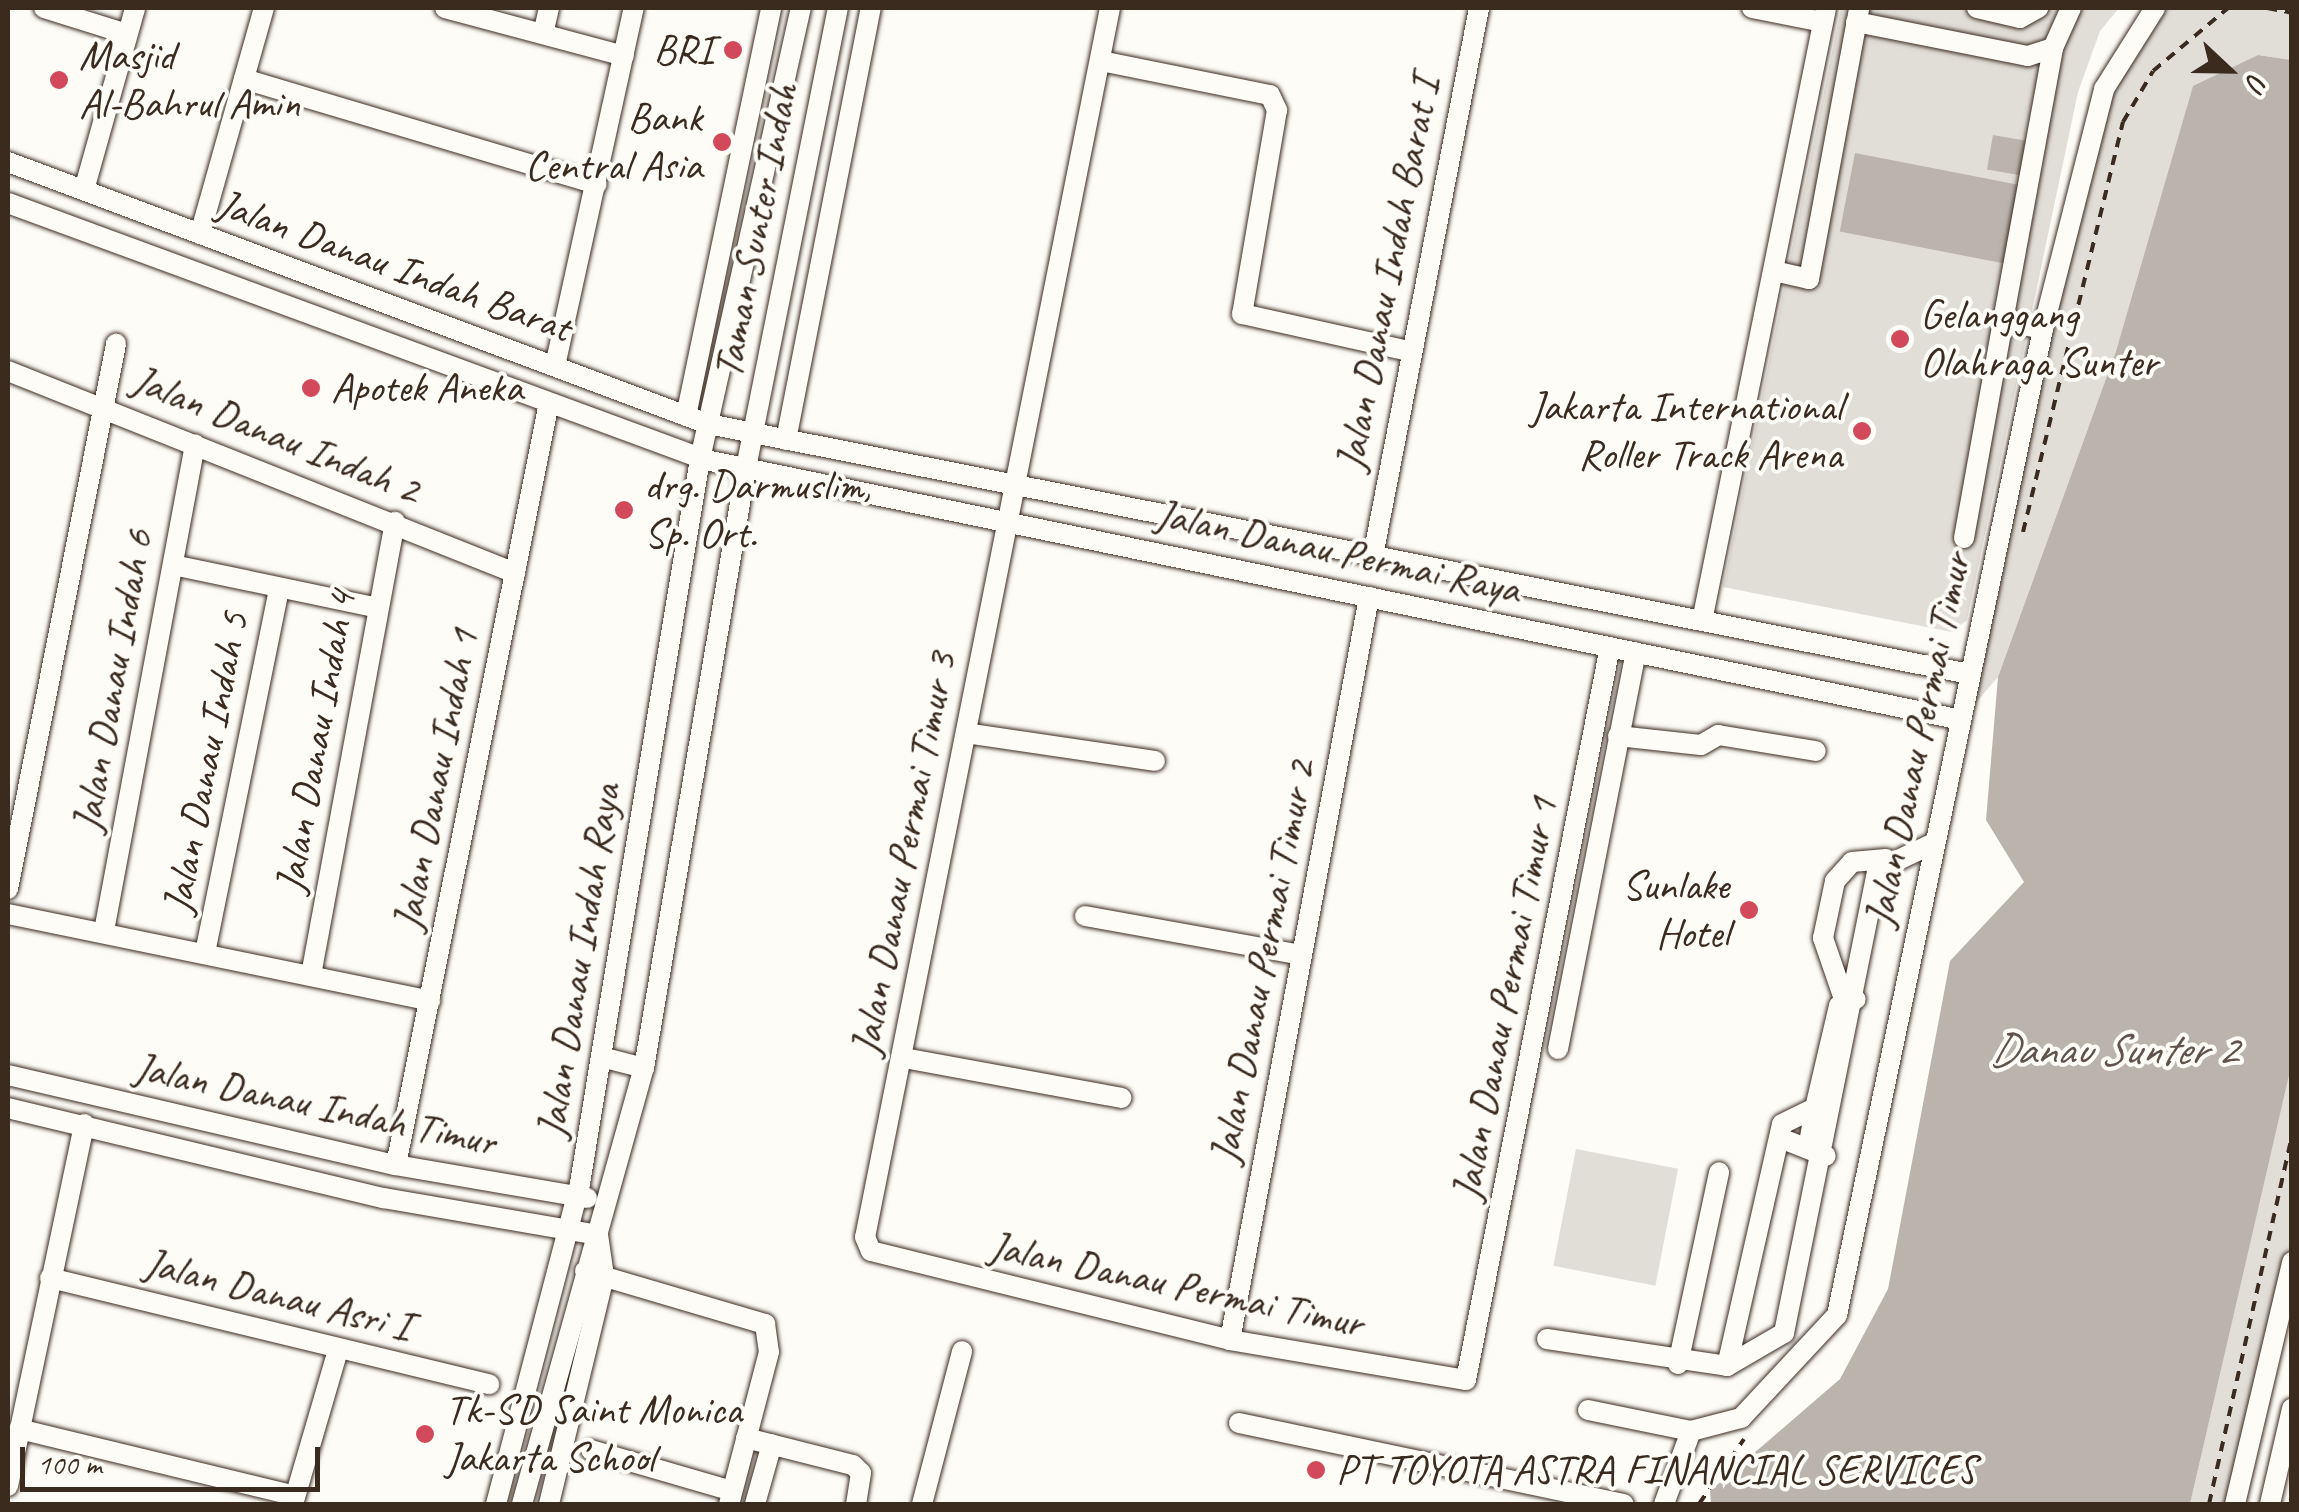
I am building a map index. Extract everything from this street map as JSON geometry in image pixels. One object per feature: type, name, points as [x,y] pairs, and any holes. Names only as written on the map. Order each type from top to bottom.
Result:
[{"type":"street","points":[[44,8],[128,34]]},
{"type":"street","points":[[84,190],[135,8]]},
{"type":"street","points":[[200,234],[264,8]]},
{"type":"street","points":[[444,8],[624,56]]},
{"type":"street","points":[[543,34],[549,8]]},
{"type":"street","points":[[555,366],[634,8]]},
{"type":"street","points":[[686,416],[771,8]]},
{"type":"street","name":"Jalan Danau Indah Raya","points":[[496,1504],[569,1232],[703,460],[802,8]]},
{"type":"street","name":"Taman Sunter Indah","points":[[743,467],[838,8]]},
{"type":"street","points":[[786,440],[871,8]]},
{"type":"street","name":"Jalan Danau Permai Timur 3","points":[[865,1238],[904,1058],[1110,8]]},
{"type":"street","name":"Jalan Danau Indah Barat I","points":[[1372,556],[1479,8]]},
{"type":"street","points":[[1702,621],[1825,15],[1752,8]]},
{"type":"street","points":[[1977,8],[2020,18],[2038,8]]},
{"type":"street","points":[[1964,538],[2053,48],[2071,8]]},
{"type":"street","name":"Jalan Danau Permai Timur","points":[[1691,1431],[1741,1418],[1837,1315],[1932,844],[2043,329],[2104,89],[2155,8]]},
{"type":"street","points":[[1774,270],[1809,279],[1858,14],[2015,56],[2053,48]]},
{"type":"street","points":[[1101,60],[1270,95],[1277,110],[1242,314],[1409,351]]},
{"type":"street","points":[[244,79],[596,184]]},
{"type":"street","points":[[749,116],[776,121]]},
{"type":"street","name":"Jalan Danau Indah Barat","points":[[8,162],[686,416],[751,433]]},
{"type":"street","name":"Jalan Danau Indah Barat","points":[[8,203],[548,408],[703,460]]},
{"type":"street","points":[[2004,321],[2043,329]]},
{"type":"street","points":[[8,889],[98,404],[116,344]]},
{"type":"street","name":"Jalan Danau Indah 2","points":[[8,371],[395,522],[515,574]]},
{"type":"street","name":"Jalan Danau Indah 1","points":[[396,1165],[548,408]]},
{"type":"street","name":"Jalan Danau Permai Raya","points":[[751,433],[1970,674]]},
{"type":"street","name":"Jalan Danau Indah 6","points":[[104,931],[195,444]]},
{"type":"street","name":"Jalan Danau Permai Raya","points":[[703,460],[1960,720]]},
{"type":"street","name":"Jalan Danau Indah Raya","points":[[522,1504],[595,1274],[598,1235],[644,1068],[743,467]]},
{"type":"street","name":"Jalan Danau Indah 4","points":[[311,975],[395,522]]},
{"type":"street","name":"Jalan Danau Indah 5","points":[[173,565],[379,608]]},
{"type":"street","name":"Jalan Danau Indah 5","points":[[206,953],[279,588]]},
{"type":"street","name":"Jalan Danau Permai Timur 2","points":[[1230,1340],[1369,597]]},
{"type":"street","name":"Jalan Danau Permai Timur 1","points":[[1474,1364],[1610,647]]},
{"type":"street","points":[[1558,1048],[1636,653]]},
{"type":"street","points":[[966,732],[1154,761]]},
{"type":"street","points":[[1618,736],[1701,745],[1718,735],[1816,752]]},
{"type":"street","points":[[1817,1153],[1815,1108],[1850,999],[1824,938],[1836,882],[1852,862],[1886,858],[1932,844]]},
{"type":"street","points":[[1546,1340],[1678,1364],[1728,1366],[1784,1333],[1850,999],[1886,858]]},
{"type":"street","points":[[8,914],[430,1000]]},
{"type":"street","points":[[1085,916],[1302,955]]},
{"type":"street","points":[[601,1058],[644,1068]]},
{"type":"street","points":[[904,1058],[1122,1098]]},
{"type":"street","name":"Jalan Danau Indah Timur","points":[[8,1075],[396,1165],[608,1200]]},
{"type":"street","points":[[8,1108],[384,1198],[598,1235]]},
{"type":"street","points":[[1728,1366],[1788,1114],[1815,1108]]},
{"type":"street","points":[[8,1486],[84,1124]]},
{"type":"street","points":[[1780,1138],[1817,1153]]},
{"type":"street","points":[[1678,1364],[1718,1172]]},
{"type":"street","name":"Jalan Danau Permai Timur","points":[[865,1238],[880,1258],[1230,1340],[1456,1380],[1474,1364]]},
{"type":"street","points":[[2235,1504],[2292,1262]]},
{"type":"street","points":[[548,1504],[595,1274],[765,1324],[770,1352],[731,1498],[591,1450]]},
{"type":"street","name":"Jalan Danau Asri I","points":[[50,1278],[489,1384]]},
{"type":"street","points":[[18,1429],[294,1500],[338,1350]]},
{"type":"street","points":[[922,1504],[962,1351]]},
{"type":"street","points":[[2270,1504],[2292,1409]]},
{"type":"street","points":[[1588,1410],[1691,1431],[1664,1504]]},
{"type":"street","points":[[1239,1424],[1563,1498],[1624,1504]]},
{"type":"street","points":[[746,1438],[853,1465],[861,1473],[856,1504]]},
{"type":"street","points":[[2250,1442],[2282,1451]]},
{"type":"street","points":[[755,1504],[772,1444]]},
{"type":"path","points":[[2020,542],[2123,122],[2153,72],[2228,8]]},
{"type":"path","points":[[2268,8],[2292,13]]},
{"type":"path","points":[[2209,1504],[2292,1137]]},
{"type":"shaded area","name":"Gelanggang Olahraga Sunter","points":[[1841,8],[2119,8],[2100,31],[2078,92],[1967,620],[1952,632],[1723,587]]},
{"type":"shaded area","points":[[2158,8],[2291,8],[2291,60],[2258,55],[2193,87],[2116,351],[1998,677],[1961,720],[2104,89]]},
{"type":"shaded area","points":[[2291,1062],[2291,1262],[2235,1504],[2190,1504]]},
{"type":"shaded area","points":[[1576,1149],[1678,1169],[1655,1286],[1553,1266]]},
{"type":"water","name":"Danau Sunter 2","points":[[2258,55],[2292,60],[2292,1062],[2190,1504],[1711,1504],[1710,1491],[1840,1379],[1888,1289],[1950,961],[2024,882],[1986,820],[1998,677],[2116,351],[2193,86]]},
{"type":"water","points":[[1993,135],[2027,141],[2021,176],[1987,169]]},
{"type":"water","points":[[1855,153],[2021,185],[2006,264],[1840,232]]},
{"type":"place","name":"BRI","points":[[733,50]]},
{"type":"place","name":"Masjid Al-Bahrul Amin","points":[[59,80]]},
{"type":"place","name":"Bank Central Asia","points":[[722,142]]},
{"type":"place","name":"Gelanggang Olahraga Sunter","points":[[1900,339]]},
{"type":"place","name":"Apotek Aneka","points":[[311,388]]},
{"type":"place","name":"Jakarta International Roller Track Arena","points":[[1862,431]]},
{"type":"place","name":"drg. Darmuslim, Sp. Ort.","points":[[624,510]]},
{"type":"place","name":"Sunlake Hotel","points":[[1749,910]]},
{"type":"place","name":"Tk-SD Saint Monica Jakarta School","points":[[425,1434]]},
{"type":"place","name":"PT TOYOTA ASTRA FINANCIAL SERVICES","points":[[1316,1470]]}]
